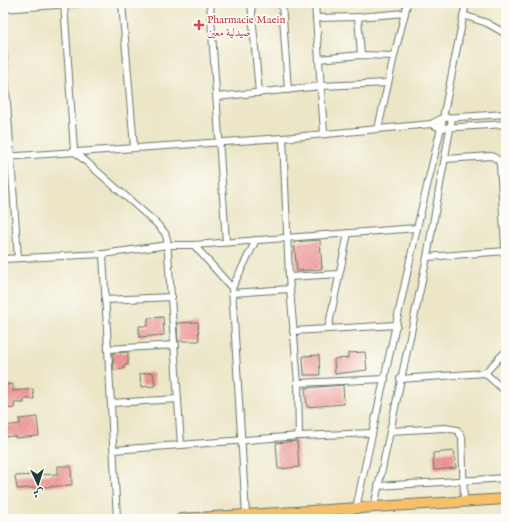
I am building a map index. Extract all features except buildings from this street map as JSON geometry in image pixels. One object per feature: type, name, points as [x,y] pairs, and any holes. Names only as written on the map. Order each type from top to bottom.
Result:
[{"type":"main road","points":[[181,519],[246,515],[273,516],[464,500],[506,499]]},
{"type":"street","points":[[3,9],[83,3]]},
{"type":"street","points":[[122,3],[134,147]]},
{"type":"street","points":[[210,3],[226,242]]},
{"type":"street","points":[[251,3],[258,93]]},
{"type":"street","points":[[282,3],[288,90]]},
{"type":"street","points":[[316,3],[324,133]]},
{"type":"street","points":[[378,129],[407,3]]},
{"type":"street","points":[[356,508],[417,228],[441,128],[466,3]]},
{"type":"street","points":[[64,4],[74,152],[165,233],[168,245],[176,346],[181,445]]},
{"type":"street","points":[[316,18],[358,17],[405,13]]},
{"type":"street","points":[[463,15],[487,23],[506,34]]},
{"type":"street","points":[[358,17],[361,55]]},
{"type":"street","points":[[3,46],[18,258]]},
{"type":"street","points":[[319,59],[361,55],[394,56]]},
{"type":"street","points":[[217,97],[320,86],[388,83]]},
{"type":"street","points":[[3,157],[283,138],[431,124],[443,118],[506,114]]},
{"type":"street","points":[[374,507],[400,378],[427,257],[452,118]]},
{"type":"street","points":[[431,124],[441,128],[506,124]]},
{"type":"street","points":[[283,138],[289,277],[298,383],[299,436]]},
{"type":"street","points":[[445,159],[485,156],[495,157],[498,160],[500,164],[506,264]]},
{"type":"street","points":[[3,259],[103,254],[168,245],[194,245],[417,228]]},
{"type":"street","points":[[328,329],[348,233]]},
{"type":"street","points":[[246,515],[232,291],[256,240]]},
{"type":"street","points":[[194,245],[232,291]]},
{"type":"street","points":[[427,257],[506,251]]},
{"type":"street","points":[[103,254],[117,519]]},
{"type":"street","points":[[289,277],[339,274]]},
{"type":"street","points":[[232,291],[290,289]]},
{"type":"street","points":[[105,300],[172,297]]},
{"type":"street","points":[[293,331],[397,325]]},
{"type":"street","points":[[108,349],[176,346]]},
{"type":"street","points":[[486,374],[506,351]]},
{"type":"street","points":[[400,378],[486,374],[506,392]]},
{"type":"street","points":[[298,383],[385,378]]},
{"type":"street","points":[[111,403],[178,399]]},
{"type":"street","points":[[390,431],[445,428],[457,430],[462,437],[464,500]]},
{"type":"street","points":[[114,450],[299,436],[372,433]]},
{"type":"street","points":[[378,486],[506,478]]},
{"type":"place","name":"Pharmacie Maein صيدلية معين","points":[[199,25]]}]
